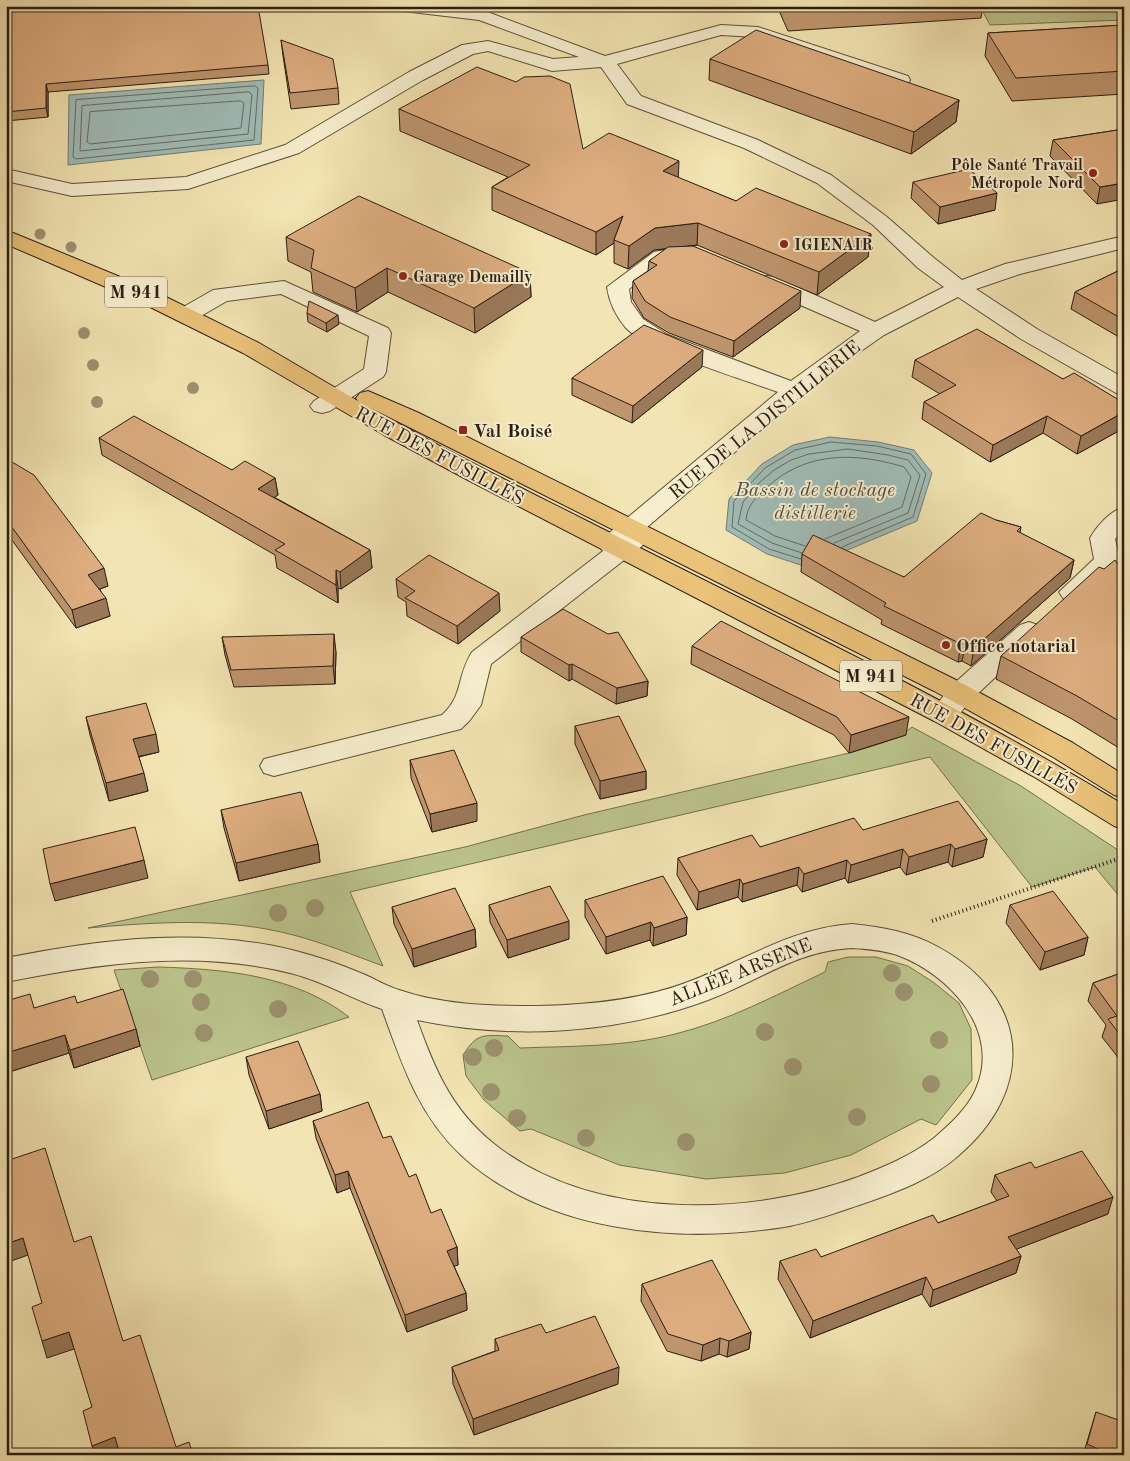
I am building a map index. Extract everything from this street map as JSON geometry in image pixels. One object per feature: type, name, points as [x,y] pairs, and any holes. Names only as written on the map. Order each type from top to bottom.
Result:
[{"type":"main road","name":"RUE DES FUSILLÉS","points":[[6,236],[68,261],[263,354],[335,398],[474,474],[626,539],[952,704],[1063,750],[1124,788]]},
{"type":"main road","name":"RUE DES FUSILLÉS","points":[[952,704],[1046,770],[1124,819]]},
{"type":"street","points":[[403,6],[482,15],[606,61],[634,100],[759,148],[824,179],[866,210],[959,288],[1022,330],[1124,388]]},
{"type":"street","points":[[6,175],[72,190],[188,183],[292,149],[416,76],[468,49],[488,46],[552,65],[606,61],[721,30],[758,32],[901,80]]},
{"type":"street","name":"RUE DE LA DISTILLERIE","points":[[626,539],[794,390],[840,353],[876,330],[959,288],[1021,267],[1124,242]]},
{"type":"street","points":[[705,256],[696,252],[661,256],[618,287],[620,302],[635,324],[660,340],[794,390]]},
{"type":"street","points":[[751,276],[876,330]]},
{"type":"street","points":[[186,316],[221,295],[284,287],[380,333],[376,372],[335,398]]},
{"type":"street","points":[[952,704],[1107,561],[1102,538],[1124,515]]},
{"type":"street","points":[[274,766],[451,722],[459,716],[470,701],[476,666],[481,658],[626,539]]},
{"type":"street","name":"ALLÉE ARSENE","points":[[6,970],[63,958],[122,950],[182,947],[218,949],[289,961],[346,980],[394,1002],[423,1009],[487,1017],[562,1017],[601,1015],[662,1003],[718,983],[786,949],[807,941],[855,935],[904,944],[942,963],[958,975],[987,1014],[996,1038],[997,1062],[994,1085],[986,1102],[972,1121],[952,1142],[932,1158],[900,1174],[863,1190],[783,1212],[700,1218],[655,1217],[615,1212],[575,1202],[516,1177],[490,1160],[445,1115],[431,1095],[394,1002]]},
{"type":"path","points":[[904,944],[919,926],[1124,857]]},
{"type":"green space","points":[[980,6],[1124,6],[1124,20],[990,25]]},
{"type":"green space","points":[[912,727],[1021,786],[1124,854],[1124,902],[1095,867],[1032,887],[930,757],[350,892],[383,966],[305,938],[242,925],[191,922],[88,928],[465,847],[584,815],[849,753],[890,740]]},
{"type":"green space","points":[[848,957],[876,957],[908,966],[933,982],[959,1003],[971,1029],[972,1080],[936,1125],[921,1119],[851,1155],[785,1173],[706,1179],[619,1165],[531,1129],[520,1131],[484,1100],[466,1076],[463,1055],[472,1043],[481,1037],[492,1035],[508,1036],[520,1048],[598,1045],[637,1041],[675,1034],[733,1015],[825,972],[828,962]]},
{"type":"green space","points":[[158,967],[233,973],[282,983],[328,1003],[349,1017],[152,1080],[114,970]]},
{"type":"water","points":[[264,80],[261,144],[68,165],[69,95]]},
{"type":"water","name":"Bassin de stockage distillerie","points":[[830,437],[878,442],[914,450],[932,473],[917,521],[807,567],[767,554],[726,530],[729,499],[762,464],[793,445]]},
{"type":"building","points":[[6,6],[258,6],[268,65],[46,84],[46,108],[6,112]]},
{"type":"building","points":[[1124,25],[1124,71],[1016,78],[988,33]]},
{"type":"building","points":[[756,30],[959,100],[914,132],[710,59]]},
{"type":"building","points":[[281,40],[333,59],[338,88],[290,93]]},
{"type":"building","points":[[477,67],[516,82],[524,77],[550,76],[570,84],[583,149],[609,133],[679,161],[663,171],[736,201],[756,188],[871,234],[819,272],[698,223],[655,228],[629,246],[614,240],[623,216],[596,232],[492,187],[530,165],[399,109]]},
{"type":"building","points":[[1124,129],[1124,183],[1100,187],[1053,140]]},
{"type":"building","points":[[969,169],[997,193],[940,207],[913,182]]},
{"type":"building","points":[[359,196],[530,273],[474,308],[387,268],[355,288],[311,268],[314,250],[286,237]]},
{"type":"building","points":[[693,246],[801,291],[734,341],[670,317],[645,301],[633,281],[657,265],[649,261],[668,247]]},
{"type":"building","points":[[1124,268],[1124,320],[1075,292]]},
{"type":"building","points":[[309,301],[338,315],[326,323],[307,313]]},
{"type":"building","points":[[644,325],[703,350],[633,406],[572,378]]},
{"type":"building","points":[[977,329],[1063,379],[1074,373],[1124,403],[1124,412],[1081,436],[1047,416],[993,445],[924,402],[956,385],[915,360]]},
{"type":"building","points":[[134,416],[232,470],[245,461],[275,478],[258,489],[370,550],[340,572],[336,570],[336,585],[275,550],[285,544],[99,438]]},
{"type":"building","points":[[6,451],[7,459],[34,475],[104,568],[88,575],[106,598],[72,610],[6,519]]},
{"type":"building","points":[[981,513],[996,520],[1021,527],[1017,531],[1074,560],[974,648],[966,643],[961,644],[884,606],[886,603],[802,554],[813,535],[904,577]]},
{"type":"building","points":[[429,555],[499,593],[457,626],[405,598],[415,591],[396,579]]},
{"type":"building","points":[[1115,560],[1124,572],[1124,724],[1077,696],[1001,656],[1099,567],[1104,569]]},
{"type":"building","points":[[563,609],[608,634],[618,632],[648,681],[617,688],[572,664],[569,665],[521,637]]},
{"type":"building","points":[[721,621],[909,717],[851,735],[837,717],[692,646]]},
{"type":"building","points":[[334,634],[333,666],[231,670],[222,637]]},
{"type":"building","points":[[146,703],[156,734],[133,739],[144,773],[106,783],[86,717]]},
{"type":"building","points":[[619,716],[646,771],[600,781],[575,726]]},
{"type":"building","points":[[454,750],[477,803],[430,814],[410,760]]},
{"type":"building","points":[[301,792],[318,844],[236,863],[221,810]]},
{"type":"building","points":[[958,801],[987,839],[955,849],[951,844],[909,857],[903,849],[851,865],[847,860],[804,874],[799,867],[743,884],[740,879],[699,892],[678,858],[752,835],[760,847],[854,818],[863,830]]},
{"type":"building","points":[[135,827],[144,860],[50,884],[43,849]]},
{"type":"building","points":[[663,876],[687,917],[654,928],[651,922],[606,937],[585,900]]},
{"type":"building","points":[[550,886],[569,921],[507,940],[489,905]]},
{"type":"building","points":[[455,888],[475,929],[412,949],[392,907]]},
{"type":"building","points":[[1053,891],[1088,937],[1045,952],[1010,905]]},
{"type":"building","points":[[1124,972],[1124,1040],[1108,1019],[1117,1016],[1093,983]]},
{"type":"building","points":[[123,989],[136,1029],[70,1050],[65,1035],[6,1053],[6,1001],[30,994],[34,1008],[75,996],[77,1003]]},
{"type":"building","points":[[298,1041],[320,1094],[266,1111],[246,1057]]},
{"type":"building","points":[[368,1102],[383,1138],[391,1136],[409,1177],[416,1174],[431,1213],[441,1209],[457,1247],[447,1251],[466,1293],[405,1315],[348,1171],[335,1175],[313,1121]]},
{"type":"building","points":[[45,1148],[74,1242],[91,1236],[123,1341],[140,1335],[176,1447],[189,1442],[193,1455],[120,1455],[115,1437],[92,1446],[83,1411],[92,1407],[69,1332],[42,1341],[32,1307],[42,1303],[23,1238],[6,1244],[6,1161]]},
{"type":"building","points":[[1082,1151],[1113,1197],[1008,1237],[1021,1256],[933,1290],[926,1277],[813,1321],[780,1261],[816,1249],[821,1257],[933,1215],[938,1223],[1009,1196],[995,1175],[1031,1162],[1035,1168]]},
{"type":"building","points":[[712,1260],[751,1332],[729,1341],[720,1338],[703,1345],[668,1334],[642,1284]]},
{"type":"building","points":[[595,1316],[619,1367],[473,1419],[452,1367],[499,1350],[495,1339],[541,1324],[546,1333]]},
{"type":"building","points":[[1096,1412],[1124,1422],[1124,1455],[1097,1455],[1098,1449],[1087,1444]]},
{"type":"place","name":"Pôle Santé Travail Métropole Nord","points":[[1093,173]]},
{"type":"place","name":"IGIENAIR","points":[[784,244]]},
{"type":"place","name":"Garage Demailly","points":[[403,276]]},
{"type":"place","name":"Val Boisé","points":[[463,430]]},
{"type":"place","name":"Office notarial","points":[[946,645]]}]
